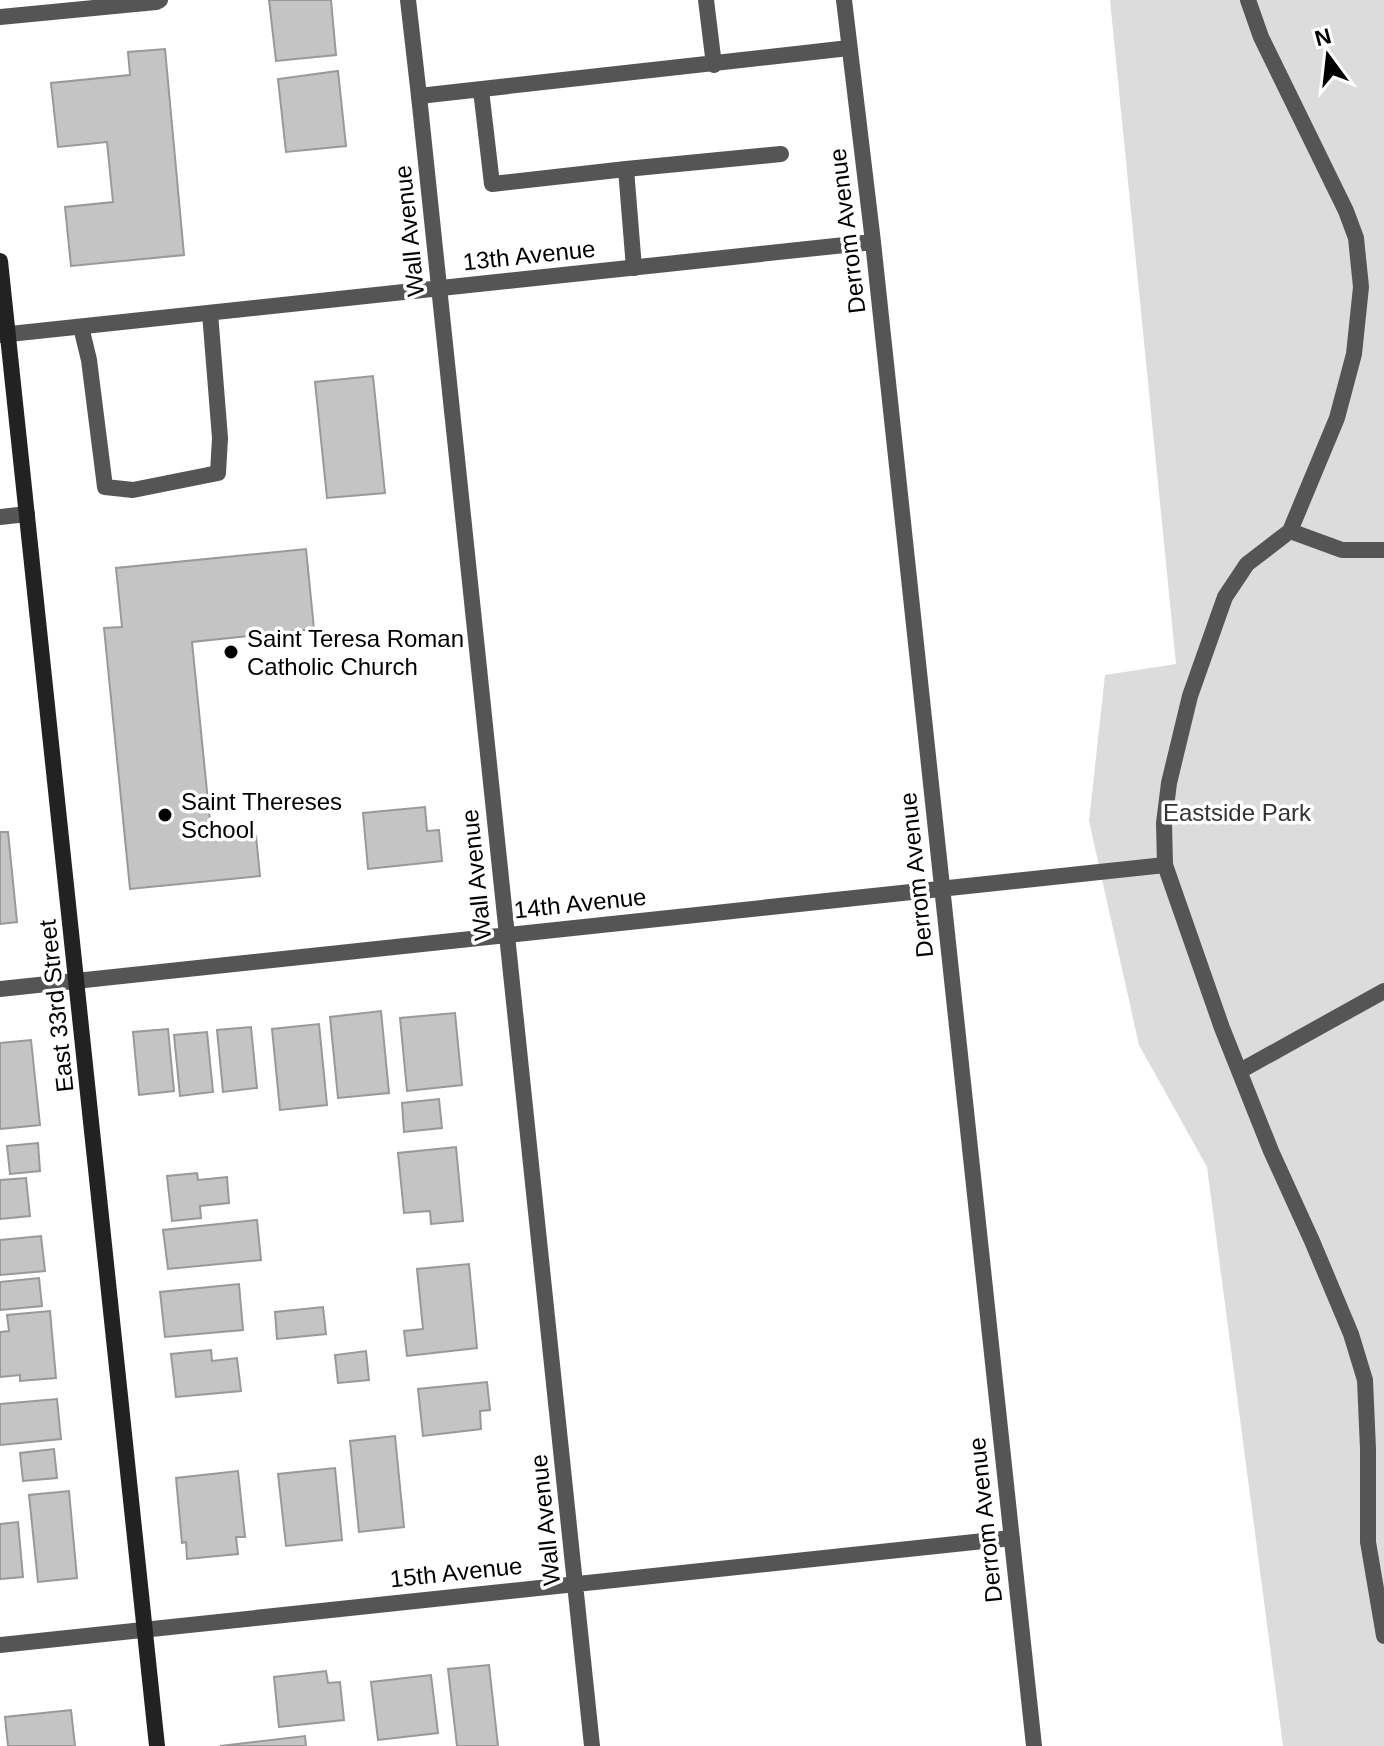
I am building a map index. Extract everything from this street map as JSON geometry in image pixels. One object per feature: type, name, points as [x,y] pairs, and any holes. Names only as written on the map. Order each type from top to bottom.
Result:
[{"type":"main road","name":"East 33rd Street","points":[[0,261],[4,335],[27,514],[157,1746]]},
{"type":"street","points":[[0,17],[160,0]]},
{"type":"street","name":"Wall Avenue","points":[[408,0],[592,1746]]},
{"type":"street","points":[[706,0],[714,65]]},
{"type":"street","name":"Derrom Avenue","points":[[844,0],[873,242],[1034,1746]]},
{"type":"street","points":[[1248,0],[1261,37],[1346,211],[1356,238],[1361,287],[1354,354],[1337,418],[1290,531],[1247,564],[1225,597],[1190,696],[1169,783],[1164,823],[1165,865],[1222,1028],[1271,1151],[1351,1334],[1365,1380],[1368,1542],[1384,1636]]},
{"type":"street","points":[[419,96],[849,48]]},
{"type":"street","points":[[481,90],[492,184],[781,154]]},
{"type":"street","points":[[626,169],[634,268]]},
{"type":"street","name":"13th Avenue","points":[[4,335],[873,242]]},
{"type":"street","points":[[81,327],[89,360],[105,487],[133,490],[218,473],[220,438],[210,313]]},
{"type":"street","points":[[0,517],[27,514]]},
{"type":"street","points":[[1290,531],[1342,550],[1384,550]]},
{"type":"street","name":"14th Avenue","points":[[0,989],[1165,865]]},
{"type":"street","points":[[1240,1071],[1384,991]]},
{"type":"street","name":"15th Avenue","points":[[0,1645],[1012,1538]]},
{"type":"green space","name":"Eastside Park","points":[[1110,0],[1384,0],[1384,1746],[1283,1746],[1207,1167],[1139,1045],[1089,821],[1105,675],[1176,664]]},
{"type":"building","points":[[269,0],[331,0],[336,55],[276,61]]},
{"type":"building","points":[[165,49],[184,255],[71,266],[65,207],[113,202],[107,142],[58,147],[51,83],[130,75],[128,52]]},
{"type":"building","points":[[338,71],[346,146],[286,152],[278,79]]},
{"type":"building","points":[[373,376],[385,493],[327,498],[315,382]]},
{"type":"building","points":[[306,549],[314,629],[192,642],[212,841],[256,836],[260,876],[130,889],[104,628],[122,627],[116,568]]},
{"type":"building","points":[[425,807],[427,831],[439,830],[442,861],[368,869],[363,813]]},
{"type":"building","points":[[0,832],[8,832],[17,922],[0,924]]},
{"type":"building","points":[[381,1011],[389,1093],[338,1098],[330,1017]]},
{"type":"building","points":[[455,1013],[462,1085],[407,1091],[400,1018]]},
{"type":"building","points":[[319,1024],[327,1105],[280,1110],[272,1029]]},
{"type":"building","points":[[251,1027],[257,1088],[223,1092],[217,1030]]},
{"type":"building","points":[[168,1029],[174,1091],[139,1095],[133,1032]]},
{"type":"building","points":[[207,1032],[213,1092],[180,1096],[174,1035]]},
{"type":"building","points":[[31,1040],[40,1125],[0,1129],[0,1043]]},
{"type":"building","points":[[439,1099],[442,1128],[404,1132],[402,1103]]},
{"type":"building","points":[[38,1143],[40,1171],[10,1174],[7,1146]]},
{"type":"building","points":[[456,1147],[463,1221],[431,1224],[430,1211],[404,1213],[398,1153]]},
{"type":"building","points":[[197,1173],[198,1180],[227,1177],[229,1203],[200,1206],[201,1218],[172,1221],[167,1176]]},
{"type":"building","points":[[26,1178],[30,1216],[0,1219],[0,1180]]},
{"type":"building","points":[[257,1220],[261,1260],[168,1269],[163,1230]]},
{"type":"building","points":[[41,1236],[45,1271],[0,1275],[0,1240]]},
{"type":"building","points":[[469,1264],[477,1348],[407,1356],[404,1331],[423,1329],[417,1269]]},
{"type":"building","points":[[39,1278],[42,1306],[0,1310],[0,1282]]},
{"type":"building","points":[[239,1284],[243,1330],[165,1337],[160,1292]]},
{"type":"building","points":[[323,1307],[326,1334],[277,1339],[275,1312]]},
{"type":"building","points":[[50,1311],[56,1378],[20,1381],[20,1375],[0,1377],[0,1332],[9,1331],[7,1315]]},
{"type":"building","points":[[211,1350],[212,1361],[237,1358],[241,1391],[176,1397],[171,1354]]},
{"type":"building","points":[[366,1351],[369,1380],[338,1383],[335,1355]]},
{"type":"building","points":[[487,1382],[490,1410],[480,1411],[481,1429],[423,1436],[418,1389]]},
{"type":"building","points":[[57,1399],[61,1439],[0,1445],[0,1404]]},
{"type":"building","points":[[395,1436],[404,1527],[359,1532],[350,1441]]},
{"type":"building","points":[[54,1449],[57,1478],[23,1481],[20,1453]]},
{"type":"building","points":[[335,1468],[342,1540],[286,1546],[278,1474]]},
{"type":"building","points":[[238,1471],[245,1537],[236,1537],[238,1554],[187,1559],[186,1542],[182,1543],[176,1478]]},
{"type":"building","points":[[69,1491],[77,1578],[38,1582],[29,1495]]},
{"type":"building","points":[[18,1522],[23,1577],[0,1579],[0,1524]]},
{"type":"building","points":[[489,1665],[498,1746],[457,1746],[448,1669]]},
{"type":"building","points":[[326,1671],[328,1683],[340,1682],[344,1720],[279,1727],[274,1677]]},
{"type":"building","points":[[431,1675],[438,1733],[378,1740],[371,1682]]},
{"type":"building","points":[[71,1710],[75,1746],[8,1746],[5,1717]]},
{"type":"building","points":[[305,1736],[306,1746],[220,1746]]},
{"type":"place","name":"Saint Teresa Roman Catholic Church","points":[[231,652]]},
{"type":"place","name":"Saint Thereses School","points":[[165,815]]}]
